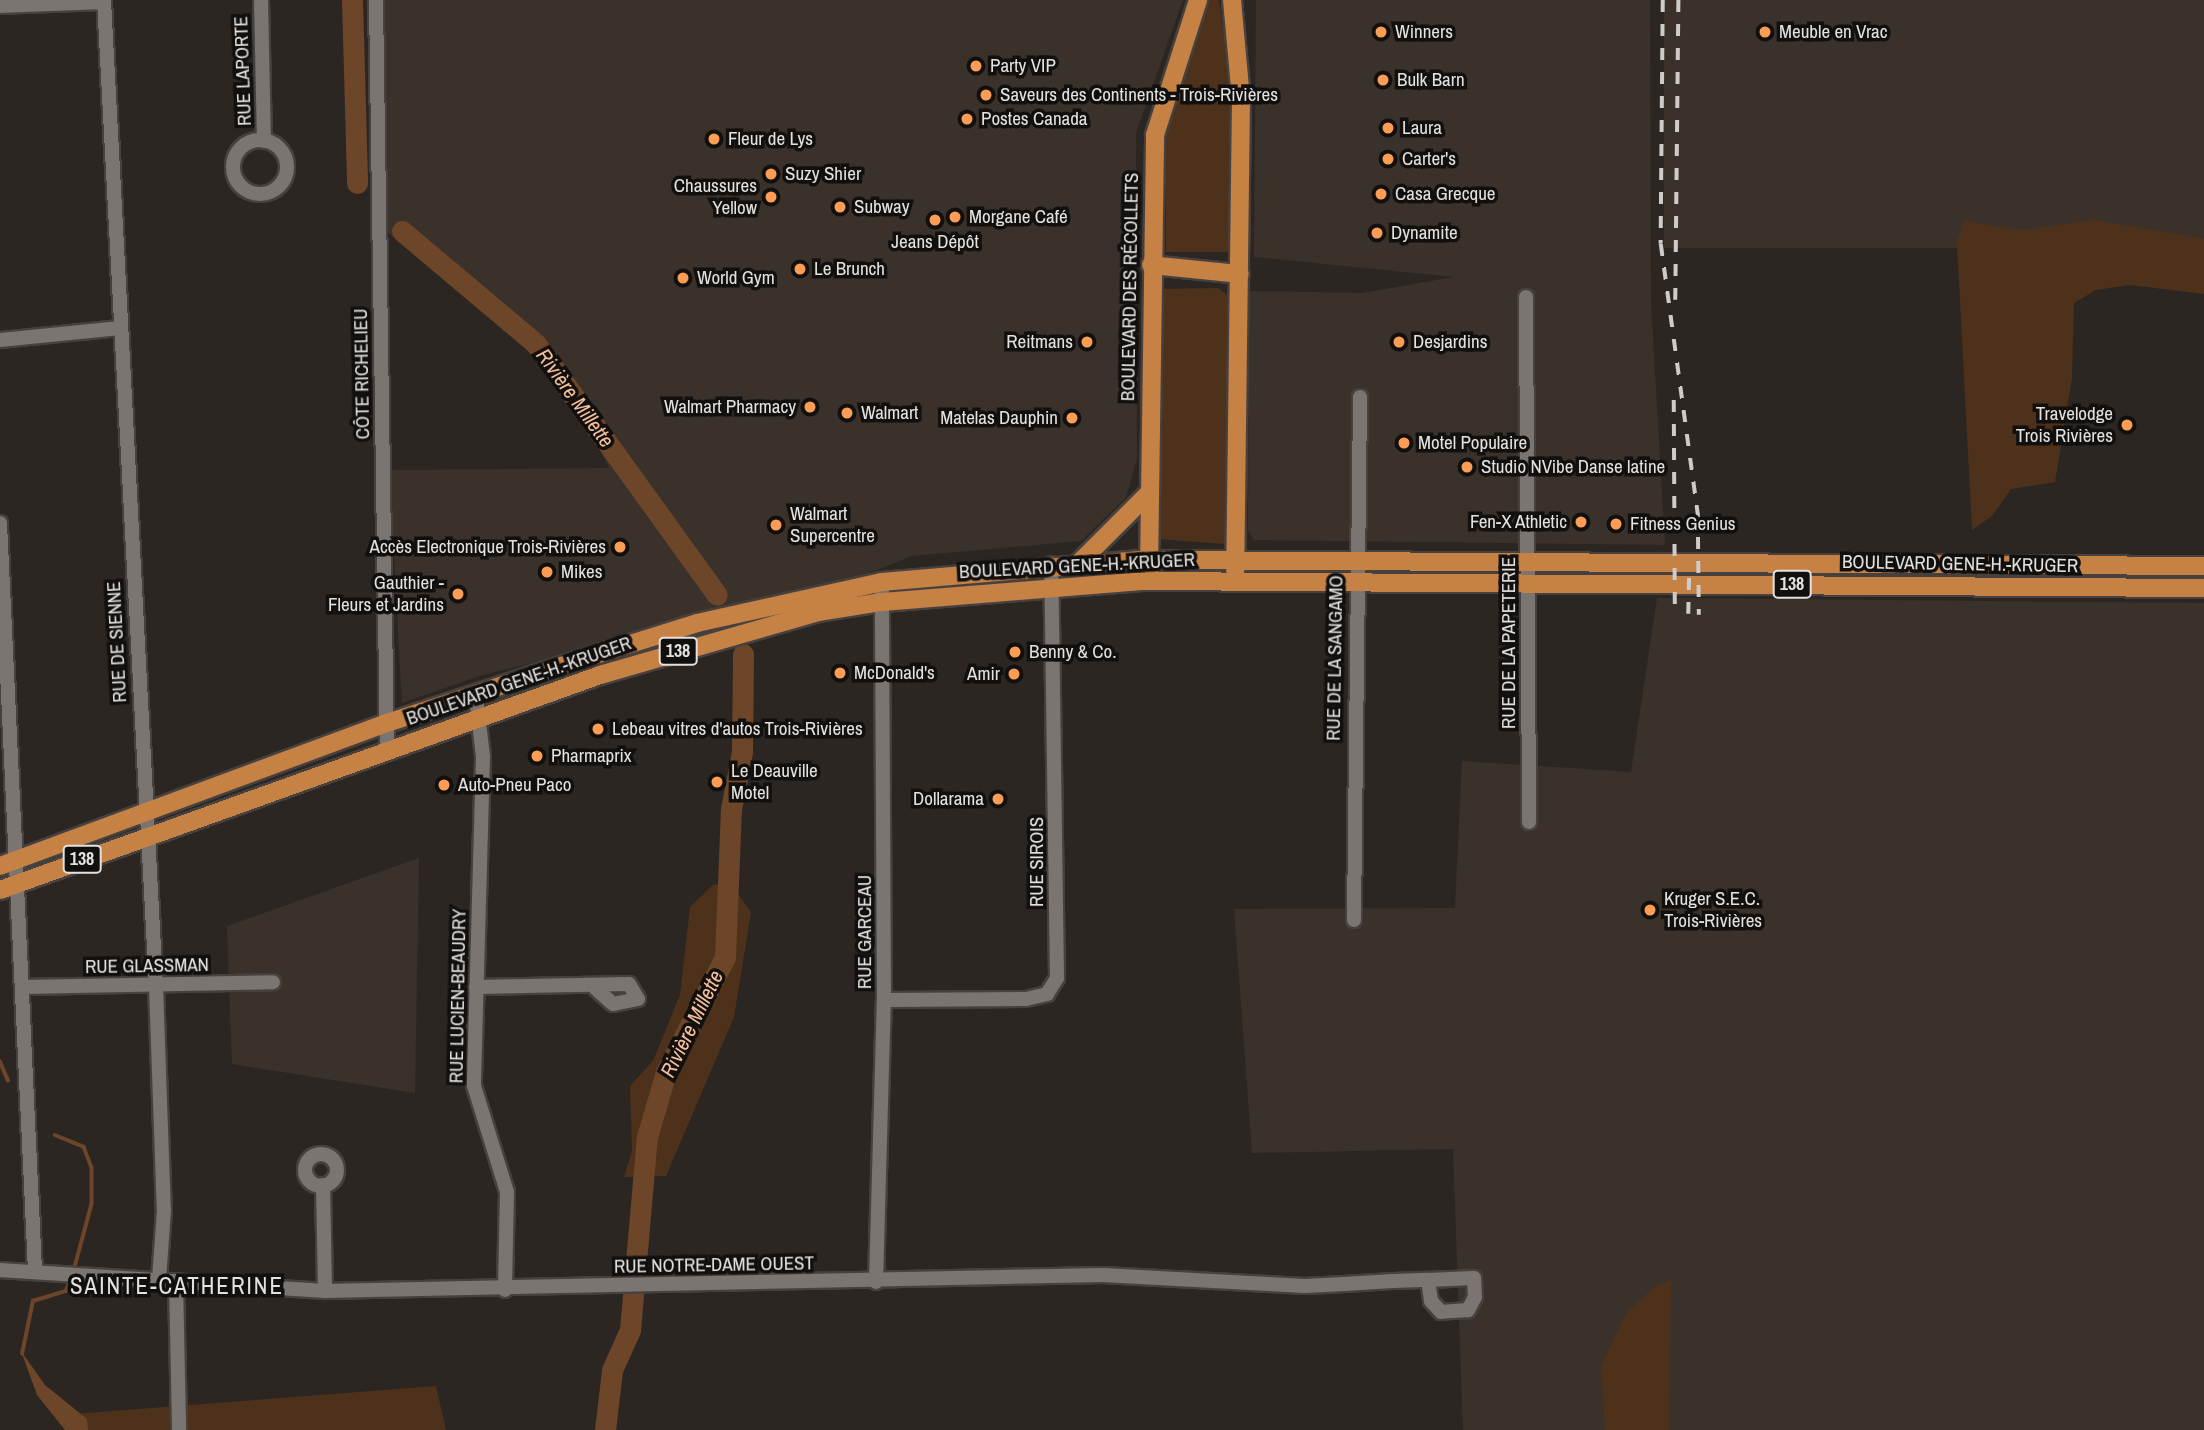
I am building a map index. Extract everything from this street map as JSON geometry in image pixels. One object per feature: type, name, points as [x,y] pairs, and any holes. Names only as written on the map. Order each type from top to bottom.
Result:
[{"type":"main road","name":"BOULEVARD DES RÉCOLLETS","points":[[1150,582],[1148,494],[1151,265],[1156,128],[1198,0]]},
{"type":"main road","points":[[1232,0],[1241,83],[1235,581]]},
{"type":"main road","points":[[1151,265],[1240,274]]},
{"type":"main road","points":[[1081,561],[1148,494]]},
{"type":"main road","name":"BOULEVARD GENE-H.-KRUGER","points":[[9,863],[145,815],[387,723],[476,698],[697,623],[882,582],[1081,561],[1148,560],[1529,560],[2204,566]]},
{"type":"main road","name":"BOULEVARD GENE-H.-KRUGER","points":[[0,890],[387,748],[704,643],[882,602],[1052,586],[1235,581],[1530,581],[2204,588]]},
{"type":"street","name":"RUE LAPORTE","points":[[261,0],[264,141]]},
{"type":"street","name":"CÔTE RICHELIEU","points":[[376,0],[387,748]]},
{"type":"street","points":[[0,6],[104,1]]},
{"type":"street","name":"RUE DE SIENNE","points":[[104,1],[156,986],[164,1210],[159,1280]]},
{"type":"street","name":"RUE DE LA PAPETERIE","points":[[1526,297],[1530,581],[1529,822]]},
{"type":"street","points":[[0,340],[120,328]]},
{"type":"street","name":"RUE DE LA SANGAMO","points":[[1354,920],[1355,582],[1360,397]]},
{"type":"street","points":[[0,523],[9,863],[19,883],[34,1272]]},
{"type":"street","name":"RUE SIROIS","points":[[884,1000],[1026,999],[1047,994],[1057,978],[1051,564]]},
{"type":"street","name":"RUE GARCEAU","points":[[876,1282],[884,1000],[882,582]]},
{"type":"street","name":"RUE LUCIEN-BEAUDRY","points":[[476,698],[483,757],[474,1086],[507,1192],[505,1290]]},
{"type":"street","name":"RUE GLASSMAN","points":[[23,987],[272,982]]},
{"type":"street","points":[[476,987],[595,989]]},
{"type":"street","points":[[323,1185],[326,1291]]},
{"type":"street","name":"RUE NOTRE-DAME OUEST","points":[[0,1270],[326,1291],[505,1290],[614,1285],[876,1282],[1103,1275],[1305,1286],[1428,1280],[1474,1278],[1475,1297],[1468,1310],[1441,1312],[1431,1301],[1428,1280]]},
{"type":"street","points":[[176,1281],[179,1430]]},
{"type":"shaded area","points":[[380,0],[1183,0],[1136,133],[1137,459],[1126,497],[1081,541],[912,556],[816,594],[479,676],[402,703],[389,470],[609,468],[564,377],[385,230]]},
{"type":"shaded area","points":[[1206,0],[1219,0],[1233,93],[1231,252],[1166,252],[1166,124]]},
{"type":"shaded area","points":[[1256,0],[1650,0],[1651,303],[1665,545],[1254,540],[1248,530],[1249,291],[1362,293],[1454,277],[1254,257]]},
{"type":"shaded area","points":[[1664,0],[2204,0],[2204,248],[1664,248]]},
{"type":"shaded area","points":[[2095,220],[2204,239],[2204,294],[2130,285],[2096,290],[2074,303],[2072,378],[2055,482],[2011,489],[1992,516],[1972,530],[1957,243],[1964,221],[2021,230]]},
{"type":"shaded area","points":[[1218,288],[1227,295],[1232,379],[1225,544],[1157,539],[1161,289]]},
{"type":"shaded area","points":[[1657,598],[2204,603],[2204,1430],[1463,1430],[1453,1149],[1252,1153],[1234,909],[1455,908],[1462,761],[1631,772]]},
{"type":"shaded area","points":[[419,858],[415,1093],[232,1064],[227,926]]},
{"type":"shaded area","points":[[714,884],[735,890],[751,912],[734,1017],[666,1176],[624,1177],[632,1151],[630,1086],[653,1061],[680,995],[690,907]]},
{"type":"shaded area","points":[[1671,1280],[1669,1430],[1605,1430],[1601,1366],[1626,1313],[1654,1287]]},
{"type":"shaded area","points":[[21,1351],[45,1385],[87,1419],[88,1430],[65,1430],[37,1395]]},
{"type":"shaded area","points":[[436,1386],[446,1430],[75,1430],[74,1414]]},
{"type":"waterway","name":"Rivière Millette","points":[[352,0],[357,183]]},
{"type":"waterway","name":"Rivière Millette","points":[[402,231],[536,344],[717,595]]},
{"type":"waterway","name":"Rivière Millette","points":[[605,1430],[612,1370],[630,1330],[647,1137],[666,1072],[725,957],[731,809],[742,752],[743,654]]},
{"type":"waterway","points":[[0,1061],[8,1080]]},
{"type":"waterway","points":[[55,1135],[84,1147],[92,1168],[92,1204],[74,1271]]},
{"type":"waterway","points":[[22,1354],[33,1301],[66,1291],[71,1278]]},
{"type":"railway","points":[[1663,0],[1661,244],[1698,513],[1699,615]]},
{"type":"railway","points":[[1675,300],[1678,0]]},
{"type":"railway","points":[[1674,400],[1675,614]]},
{"type":"railway","points":[[1688,614],[1689,569]]},
{"type":"place","name":"Winners","points":[[1381,32]]},
{"type":"place","name":"Meuble en Vrac","points":[[1765,32]]},
{"type":"place","name":"Party VIP","points":[[976,66]]},
{"type":"place","name":"Bulk Barn","points":[[1383,80]]},
{"type":"place","name":"Saveurs des Continents - Trois-Rivières","points":[[986,95]]},
{"type":"place","name":"Postes Canada","points":[[967,119]]},
{"type":"place","name":"Laura","points":[[1388,128]]},
{"type":"place","name":"Fleur de Lys","points":[[714,139]]},
{"type":"place","name":"Carter's","points":[[1388,159]]},
{"type":"place","name":"Suzy Shier","points":[[771,174]]},
{"type":"place","name":"Casa Grecque","points":[[1381,194]]},
{"type":"place","name":"Chaussures Yellow","points":[[771,197]]},
{"type":"place","name":"Subway","points":[[840,207]]},
{"type":"place","name":"Morgane Café","points":[[955,217]]},
{"type":"place","name":"Jeans Dépôt","points":[[935,220]]},
{"type":"place","name":"Dynamite","points":[[1377,233]]},
{"type":"place","name":"Le Brunch","points":[[800,269]]},
{"type":"place","name":"World Gym","points":[[683,278]]},
{"type":"place","name":"Reitmans","points":[[1087,342]]},
{"type":"place","name":"Desjardins","points":[[1399,342]]},
{"type":"place","name":"Walmart Pharmacy","points":[[810,407]]},
{"type":"place","name":"Walmart","points":[[847,413]]},
{"type":"place","name":"Matelas Dauphin","points":[[1072,418]]},
{"type":"place","name":"Travelodge Trois Rivières","points":[[2127,425]]},
{"type":"place","name":"Motel Populaire","points":[[1404,443]]},
{"type":"place","name":"Studio NVibe Danse latine","points":[[1467,467]]},
{"type":"place","name":"Fen-X Athletic","points":[[1581,522]]},
{"type":"place","name":"Fitness Genius","points":[[1616,524]]},
{"type":"place","name":"Walmart Supercentre","points":[[776,525]]},
{"type":"place","name":"Accès Electronique Trois-Rivières","points":[[620,547]]},
{"type":"place","name":"Mikes","points":[[547,572]]},
{"type":"place","name":"Gauthier - Fleurs et Jardins","points":[[458,594]]},
{"type":"place","name":"Benny & Co.","points":[[1015,652]]},
{"type":"place","name":"McDonald's","points":[[840,673]]},
{"type":"place","name":"Amir","points":[[1014,674]]},
{"type":"place","name":"Lebeau vitres d'autos Trois-Rivières","points":[[598,729]]},
{"type":"place","name":"Pharmaprix","points":[[537,756]]},
{"type":"place","name":"Le Deauville Motel","points":[[717,782]]},
{"type":"place","name":"Auto-Pneu Paco","points":[[444,785]]},
{"type":"place","name":"Dollarama","points":[[998,799]]},
{"type":"place","name":"Kruger S.E.C. Trois-Rivières","points":[[1650,910]]},
{"type":"district","name":"SAINTE-CATHERINE","points":[[177,1286]]}]
